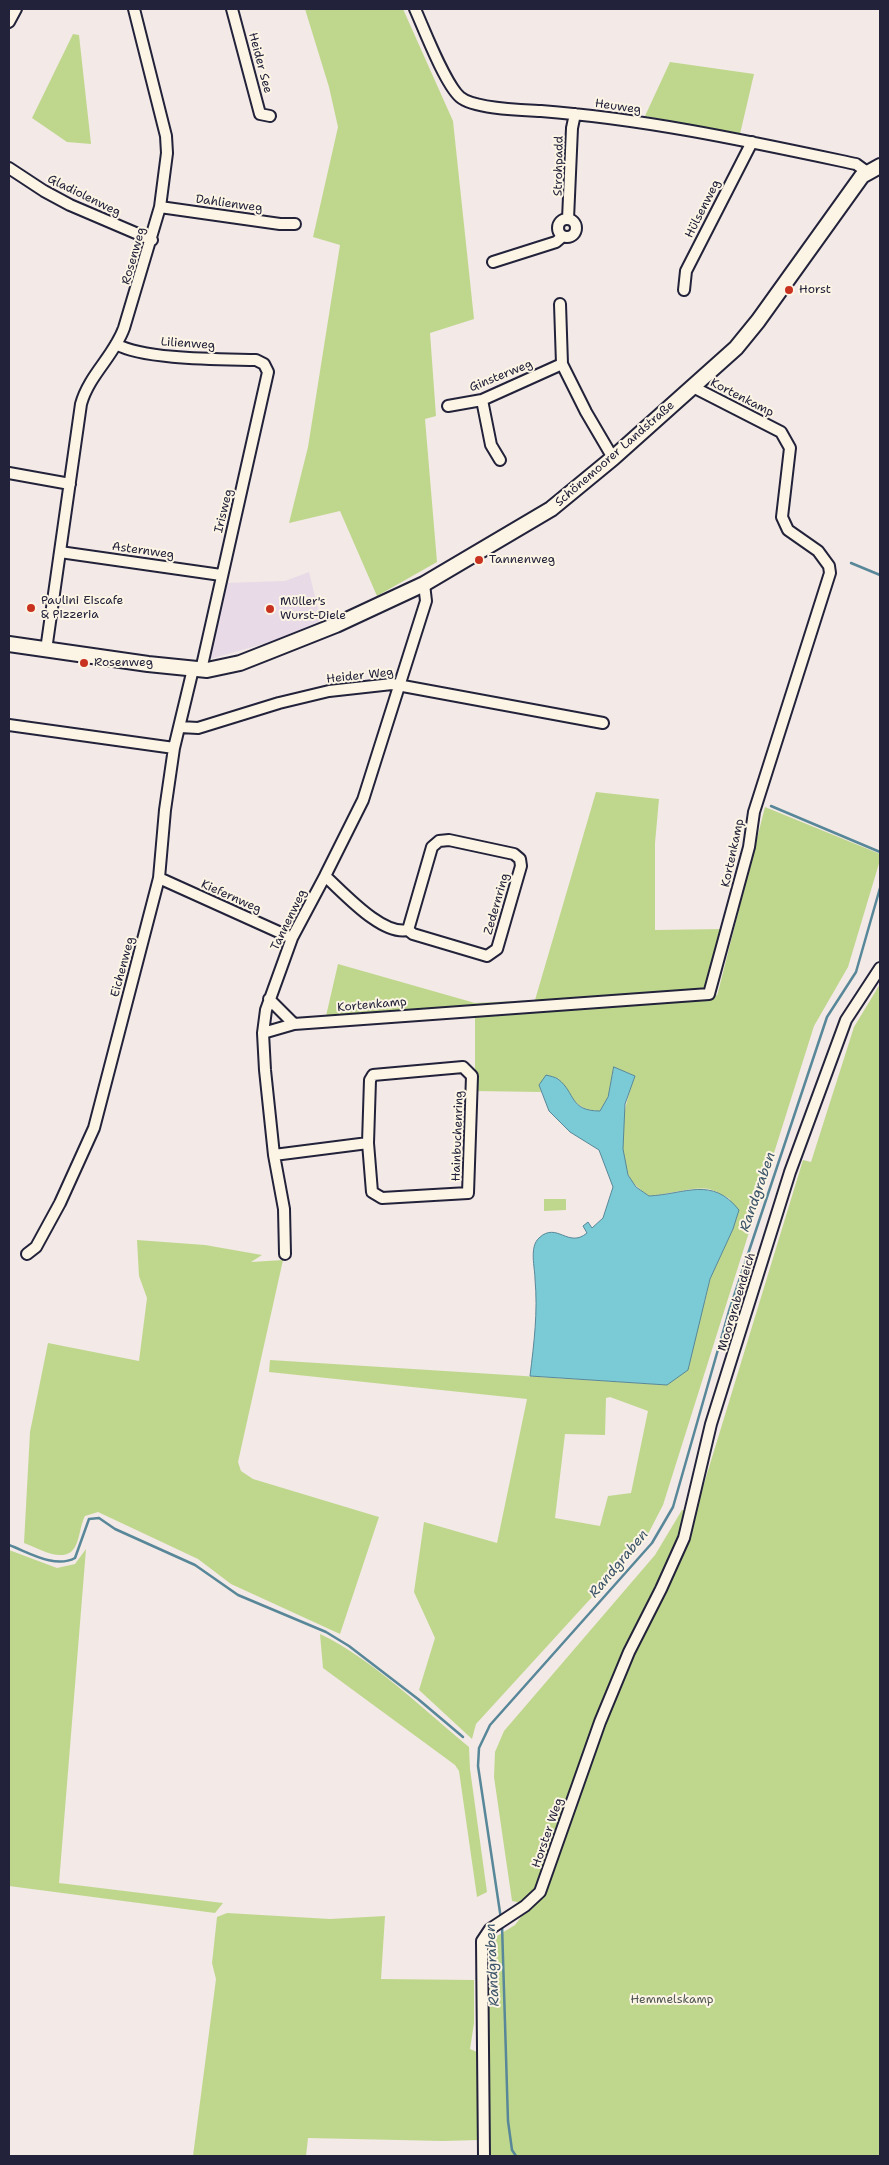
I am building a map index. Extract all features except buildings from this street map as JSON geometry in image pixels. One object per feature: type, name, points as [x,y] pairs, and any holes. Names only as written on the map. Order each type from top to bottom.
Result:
[{"type":"street","points":[[9,22],[16,9]]},
{"type":"street","name":"Rosenweg","points":[[46,650],[84,393],[116,344],[132,306],[152,240],[166,170],[167,144],[134,9]]},
{"type":"street","name":"Heider See","points":[[232,9],[260,114],[270,116]]},
{"type":"street","name":"Heuweg","points":[[415,9],[445,74],[460,97],[489,107],[574,114],[752,142],[856,164],[867,172]]},
{"type":"street","name":"Strohpadd","points":[[493,262],[556,242],[563,236],[570,236],[574,232],[574,222],[568,219],[574,114]]},
{"type":"street","name":"Hülsenweg","points":[[684,290],[686,271],[752,142]]},
{"type":"street","name":"Schönemoorer Landstraße","points":[[9,644],[197,669],[222,667],[240,663],[336,625],[424,584],[551,508],[613,458],[736,348],[785,285],[867,172],[880,166]]},
{"type":"street","name":"Gladiolenweg","points":[[9,168],[44,192],[152,240]]},
{"type":"street","name":"Dahlienweg","points":[[160,207],[280,224],[295,224]]},
{"type":"street","points":[[560,304],[562,364],[586,412],[613,458]]},
{"type":"street","name":"Lilienweg","points":[[116,344],[130,350],[155,354],[260,362]]},
{"type":"street","name":"Irisweg","points":[[197,669],[267,378],[267,368],[260,362]]},
{"type":"street","name":"Ginsterweg","points":[[448,406],[482,400],[562,364]]},
{"type":"street","name":"Kortenkamp","points":[[263,1033],[294,1024],[709,994],[749,847],[754,812],[830,573],[829,566],[818,551],[788,530],[782,518],[790,448],[781,432],[693,387]]},
{"type":"street","points":[[482,400],[491,445],[500,460]]},
{"type":"street","points":[[9,473],[70,484]]},
{"type":"street","name":"Asternweg","points":[[60,552],[221,575]]},
{"type":"street","name":"Tannenweg","points":[[285,1254],[284,1209],[274,1155],[263,1033],[266,1010],[292,938],[363,800],[426,601],[424,584]]},
{"type":"street","name":"Eichenweg","points":[[27,1254],[36,1248],[60,1203],[94,1128],[160,878],[166,802],[174,748],[197,669]]},
{"type":"street","name":"Heider Weg","points":[[180,727],[198,728],[279,703],[329,691],[400,684],[603,723]]},
{"type":"street","points":[[9,725],[174,748]]},
{"type":"street","name":"Zedernring","points":[[325,876],[380,924],[395,930],[408,930],[413,934],[484,955],[491,955],[497,949],[521,866],[520,859],[514,854],[449,840],[439,841],[432,847],[408,930]]},
{"type":"street","name":"Kiefernweg","points":[[160,878],[292,938]]},
{"type":"street","name":"Moorgrabendeich","points":[[691,1512],[711,1424],[790,1172],[846,1020],[880,968]]},
{"type":"street","points":[[269,999],[294,1024]]},
{"type":"street","name":"Hainbuchenring","points":[[463,1067],[472,1076],[468,1193],[382,1198],[372,1192],[368,1143],[370,1080],[373,1075],[463,1067]]},
{"type":"street","points":[[274,1155],[368,1143]]},
{"type":"street","name":"Horster Weg","points":[[484,2156],[482,1941],[490,1929],[524,1906],[540,1892],[600,1722],[629,1652],[684,1538],[691,1512]]},
{"type":"shaded area","points":[[309,572],[321,621],[270,642],[210,659],[208,654],[225,583],[285,581]]},
{"type":"green space","points":[[305,9],[403,9],[453,121],[474,319],[430,333],[436,416],[425,419],[437,562],[377,596],[340,511],[289,523],[308,447],[340,245],[313,237],[338,127],[329,87]]},
{"type":"green space","points":[[73,34],[79,35],[91,144],[67,142],[32,118]]},
{"type":"green space","points":[[670,62],[754,74],[740,134],[645,116]]},
{"type":"green space","points":[[596,792],[659,799],[655,843],[655,930],[725,929],[707,976],[717,996],[765,807],[880,854],[880,860],[848,967],[814,1026],[663,1505],[646,1538],[476,1724],[472,1739],[419,1690],[435,1638],[414,1592],[424,1522],[497,1543],[527,1399],[269,1372],[270,1360],[667,1385],[705,1301],[710,1279],[733,1229],[730,1199],[706,1189],[690,1189],[649,1196],[632,1181],[624,1162],[622,1125],[627,1100],[635,1076],[614,1067],[608,1098],[600,1111],[580,1105],[558,1078],[539,1085],[541,1092],[475,1091],[475,1009],[326,1016],[338,964],[475,1003],[535,1000]],"holes":[[[610,1397],[648,1411],[631,1493],[608,1496],[600,1526],[555,1518],[565,1434],[605,1435],[606,1398]]]},
{"type":"green space","name":"Hemmelskamp","points":[[880,984],[880,2156],[490,2156],[486,1952],[497,1936],[515,1925],[527,1909],[544,1894],[604,1723],[695,1513],[803,1160],[811,1162],[854,1027]]},
{"type":"green space","points":[[544,1199],[566,1199],[566,1210],[544,1211]]},
{"type":"green space","points":[[137,1240],[205,1245],[262,1255],[251,1262],[283,1260],[238,1462],[241,1471],[253,1479],[379,1517],[340,1634],[231,1584],[198,1559],[98,1512],[85,1516],[75,1547],[65,1555],[51,1554],[24,1543],[30,1432],[48,1343],[139,1361],[147,1298],[139,1276]]},
{"type":"green space","points":[[682,1510],[687,1511],[680,1537],[536,1889],[522,1903],[512,1901],[494,1777],[495,1752],[504,1731],[655,1555]]},
{"type":"green space","points":[[86,1549],[59,1883],[223,1903],[215,1913],[9,1886],[9,1550],[57,1568],[75,1564]]},
{"type":"green space","points":[[320,1634],[339,1644],[378,1671],[469,1747],[470,1769],[487,1892],[477,1897],[459,1771],[455,1765],[323,1668]]},
{"type":"green space","points":[[227,1913],[330,1919],[385,1916],[381,1979],[474,1980],[474,2023],[470,2049],[477,2052],[478,2140],[308,2138],[306,2156],[193,2156],[216,1979],[212,1963],[217,1917]]},
{"type":"water","points":[[614,1067],[635,1076],[625,1104],[623,1149],[628,1175],[636,1187],[649,1196],[708,1190],[719,1193],[739,1210],[733,1229],[710,1279],[688,1370],[667,1385],[530,1376],[536,1315],[533,1252],[536,1242],[545,1234],[551,1232],[574,1238],[587,1233],[583,1226],[588,1222],[592,1228],[603,1218],[613,1187],[599,1150],[570,1132],[549,1111],[539,1085],[546,1075],[558,1079],[564,1084],[578,1105],[590,1110],[600,1111],[608,1097]]},
{"type":"waterway","points":[[851,563],[880,575]]},
{"type":"waterway","points":[[771,806],[880,852]]},
{"type":"waterway","name":"Randgraben","points":[[501,1919],[478,1766],[479,1748],[490,1725],[652,1543],[673,1507],[729,1311],[827,1017],[856,972],[880,888]]},
{"type":"waterway","points":[[9,1545],[50,1561],[67,1561],[75,1558],[89,1519],[99,1518],[115,1529],[195,1565],[238,1595],[326,1632],[349,1646],[418,1699],[463,1737]]},
{"type":"waterway","name":"Randgraben","points":[[502,1925],[508,2121],[512,2150],[516,2156]]},
{"type":"place","name":"Horst","points":[[789,290]]},
{"type":"place","name":"Tannenweg","points":[[479,560]]},
{"type":"place","name":"Paulini Eiscafe & Pizzeria","points":[[31,608]]},
{"type":"place","name":"Müller's Wurst-Diele","points":[[270,609]]},
{"type":"place","name":"Rosenweg","points":[[84,663]]}]
